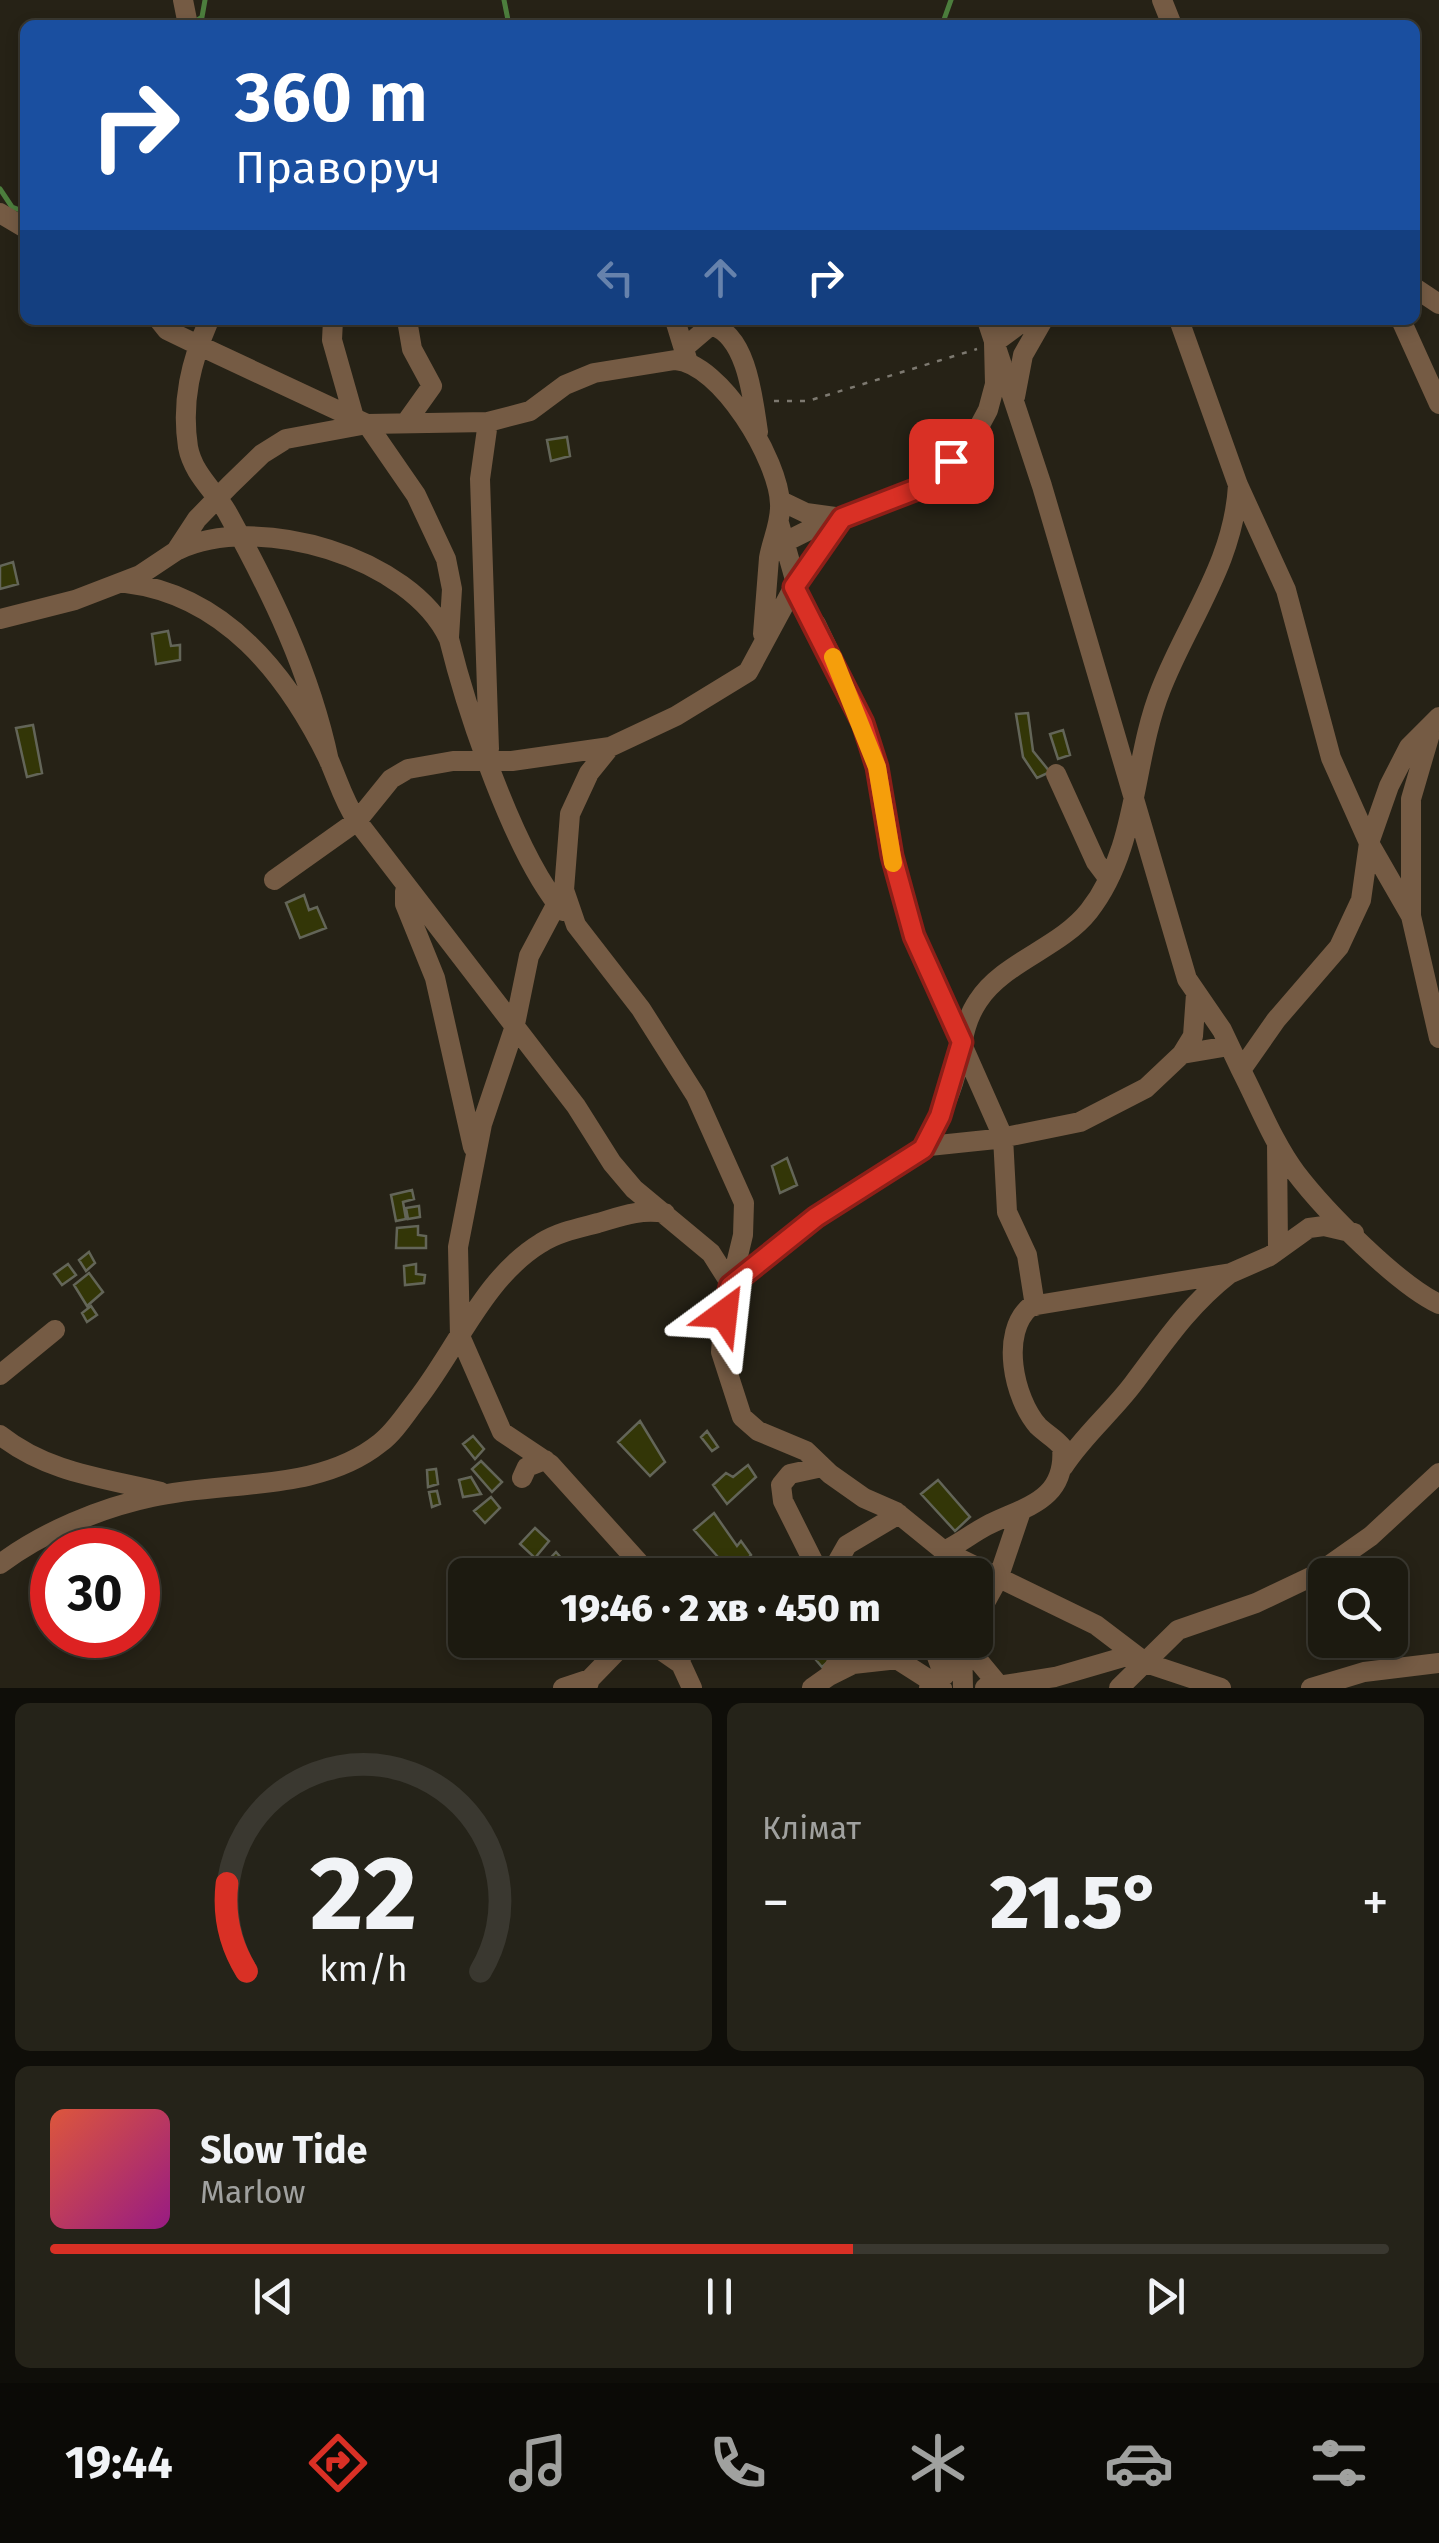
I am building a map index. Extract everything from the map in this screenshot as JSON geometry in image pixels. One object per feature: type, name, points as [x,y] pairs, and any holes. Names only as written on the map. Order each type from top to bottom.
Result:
[{"type":"street","points":[[163,325],[360,419]]},
{"type":"street","points":[[207,325],[198,345],[185,403],[189,451],[199,476],[218,498],[296,650],[341,798],[576,1106],[612,1164],[634,1189],[711,1253],[730,1285]]},
{"type":"street","points":[[333,325],[332,340],[360,419],[416,495],[446,559],[452,589],[449,639]]},
{"type":"street","points":[[407,421],[432,386],[412,349],[409,325]]},
{"type":"street","points":[[676,325],[686,355],[741,410],[760,444],[781,501],[782,531],[794,587],[863,723],[877,767],[888,843],[914,936],[1003,1137],[1007,1212],[1027,1255],[1035,1306]]},
{"type":"street","points":[[176,551],[218,498],[262,454],[286,439],[360,419],[488,422],[530,411],[565,385],[594,373],[686,355],[712,325],[724,328],[736,343],[753,399],[760,444]]},
{"type":"street","points":[[989,325],[1180,959],[1196,994],[1230,1046],[1277,1143],[1297,1174],[1383,1263],[1439,1304]]},
{"type":"street","points":[[994,343],[1019,325]]},
{"type":"street","points":[[1014,397],[1023,355],[1040,325]]},
{"type":"street","points":[[1181,325],[1238,486],[1286,590],[1316,714],[1369,843],[1411,916]]},
{"type":"street","points":[[1403,325],[1439,404]]},
{"type":"street","points":[[782,531],[842,518],[925,486],[973,438],[994,384],[994,343]]},
{"type":"street","points":[[488,422],[480,480],[489,759]]},
{"type":"street","points":[[923,1149],[940,1116],[979,998],[1058,941],[1089,911],[1108,878],[1134,800],[1159,692],[1228,546],[1238,486]]},
{"type":"street","points":[[781,501],[806,513],[842,518]]},
{"type":"street","points":[[274,880],[357,821],[391,779],[408,769],[453,761],[610,747],[720,691],[748,672],[794,587],[842,518]]},
{"type":"street","points":[[762,644],[769,558],[782,531]]},
{"type":"street","points":[[0,620],[124,583],[176,551],[206,538],[237,534],[311,544],[344,555],[420,599],[441,622],[449,639],[472,721],[515,825],[576,925],[641,1008],[714,1128],[744,1202],[743,1235],[730,1285],[721,1352],[742,1417],[758,1430],[806,1451],[864,1498],[899,1514],[944,1551],[1096,1625],[1140,1658],[1221,1688]]},
{"type":"street","points":[[124,583],[180,594],[230,625],[275,675],[329,760]]},
{"type":"street","points":[[1241,1070],[1276,1020],[1340,947],[1360,900],[1369,843],[1404,757],[1438,715]]},
{"type":"street","points":[[1438,715],[1410,799],[1411,916],[1439,1038]]},
{"type":"street","points":[[610,747],[589,773],[570,814],[561,897],[530,956],[514,1029],[489,1100],[458,1247],[460,1336],[497,1439],[544,1460],[634,1558]]},
{"type":"street","points":[[1056,774],[1108,878]]},
{"type":"street","points":[[405,884],[404,904],[435,978],[476,1158]]},
{"type":"street","points":[[730,1285],[816,1217],[923,1149],[956,1140],[1003,1137],[1080,1122],[1146,1088],[1182,1054],[1193,1036],[1196,994]]},
{"type":"street","points":[[1182,1054],[1230,1046]]},
{"type":"street","points":[[1277,1143],[1278,1249]]},
{"type":"street","points":[[0,1564],[21,1548],[101,1512],[170,1494],[295,1478],[345,1464],[381,1443],[440,1370],[476,1308],[518,1260],[542,1242],[626,1214],[645,1210],[667,1214]]},
{"type":"street","points":[[944,1551],[990,1524],[1039,1504],[1061,1469],[1132,1386],[1170,1330],[1196,1300],[1231,1273],[1309,1228],[1324,1226],[1356,1234]]},
{"type":"street","points":[[1061,1469],[1062,1447],[1040,1428],[1026,1408],[1013,1363],[1024,1312],[1035,1306],[1231,1273]]},
{"type":"street","points":[[0,1375],[55,1330]]},
{"type":"street","points":[[0,1436],[55,1467],[84,1478],[170,1494]]},
{"type":"street","points":[[522,1478],[527,1467],[544,1460]]},
{"type":"street","points":[[812,1558],[783,1501],[781,1485],[790,1474],[822,1467]]},
{"type":"street","points":[[1119,1688],[1140,1658],[1178,1630],[1256,1603],[1317,1574],[1371,1536],[1439,1473]]},
{"type":"street","points":[[840,1558],[847,1545],[899,1514]]},
{"type":"street","points":[[993,1588],[1020,1514]]},
{"type":"street","points":[[943,1558],[944,1551]]},
{"type":"street","points":[[562,1688],[588,1683],[621,1647],[655,1646],[681,1664]]},
{"type":"street","points":[[680,1658],[692,1688]]},
{"type":"street","points":[[831,1680],[872,1660],[900,1658],[939,1683]]},
{"type":"street","points":[[934,1658],[939,1683]]},
{"type":"street","points":[[939,1683],[952,1658]]},
{"type":"street","points":[[962,1658],[963,1688]]},
{"type":"street","points":[[975,1658],[995,1687],[1140,1658]]},
{"type":"street","points":[[1311,1688],[1364,1672],[1439,1662]]},
{"type":"path","points":[[753,399],[808,400],[890,374],[920,370],[994,343]]},
{"type":"building","points":[[567,437],[570,456],[551,461],[547,440]]},
{"type":"building","points":[[13,562],[18,584],[0,589],[0,566]]},
{"type":"building","points":[[168,631],[171,646],[180,645],[180,660],[156,664],[152,634]]},
{"type":"building","points":[[1028,713],[1033,751],[1050,772],[1037,778],[1023,757],[1016,714]]},
{"type":"building","points":[[33,725],[42,773],[27,777],[16,728]]},
{"type":"building","points":[[1063,730],[1070,755],[1058,759],[1050,734]]},
{"type":"building","points":[[304,895],[309,910],[317,907],[326,928],[300,938],[286,903]]},
{"type":"building","points":[[787,1158],[797,1185],[780,1193],[772,1166]]},
{"type":"building","points":[[412,1190],[414,1199],[403,1202],[406,1219],[396,1221],[391,1195]]},
{"type":"building","points":[[419,1206],[420,1217],[408,1219],[406,1208]]},
{"type":"building","points":[[418,1226],[418,1235],[426,1236],[426,1248],[396,1248],[397,1228]]},
{"type":"building","points":[[89,1252],[95,1263],[86,1271],[79,1260]]},
{"type":"building","points":[[68,1264],[76,1275],[62,1285],[54,1274]]},
{"type":"building","points":[[416,1264],[416,1274],[425,1275],[424,1283],[405,1285],[404,1266]]},
{"type":"building","points":[[89,1273],[103,1292],[87,1306],[74,1285]]},
{"type":"building","points":[[91,1306],[97,1315],[87,1322],[82,1313]]},
{"type":"building","points":[[640,1421],[665,1462],[650,1476],[618,1442]]},
{"type":"building","points":[[707,1431],[718,1447],[712,1451],[701,1437]]},
{"type":"building","points":[[473,1436],[484,1449],[475,1459],[463,1444]]},
{"type":"building","points":[[481,1461],[502,1482],[492,1492],[472,1469]]},
{"type":"building","points":[[748,1465],[756,1477],[727,1504],[713,1485],[726,1473],[733,1477]]},
{"type":"building","points":[[436,1469],[438,1484],[428,1487],[427,1470]]},
{"type":"building","points":[[471,1477],[481,1494],[463,1497],[459,1480]]},
{"type":"building","points":[[938,1480],[970,1517],[955,1531],[921,1494]]},
{"type":"building","points":[[437,1491],[440,1504],[432,1507],[429,1492]]},
{"type":"building","points":[[491,1497],[500,1508],[485,1523],[474,1511]]},
{"type":"building","points":[[714,1513],[737,1546],[741,1541],[751,1555],[719,1558],[694,1530]]},
{"type":"building","points":[[535,1528],[549,1541],[535,1558],[520,1544]]},
{"type":"building","points":[[818,1658],[832,1658],[822,1667]]},
{"type":"waterway","points":[[197,20],[202,17],[205,0]]},
{"type":"waterway","points":[[504,0],[508,20]]},
{"type":"waterway","points":[[944,20],[951,0]]},
{"type":"waterway","points":[[0,189],[12,207],[20,210]]},
{"type":"slow traffic","points":[[833,657],[863,723],[877,767],[893,863]]},
{"type":"route","points":[[724,1314],[730,1286],[816,1217],[923,1149],[956,1074],[962,1042],[914,936],[883,816],[877,767],[863,723],[794,587],[842,518],[925,486],[951,461]]}]
